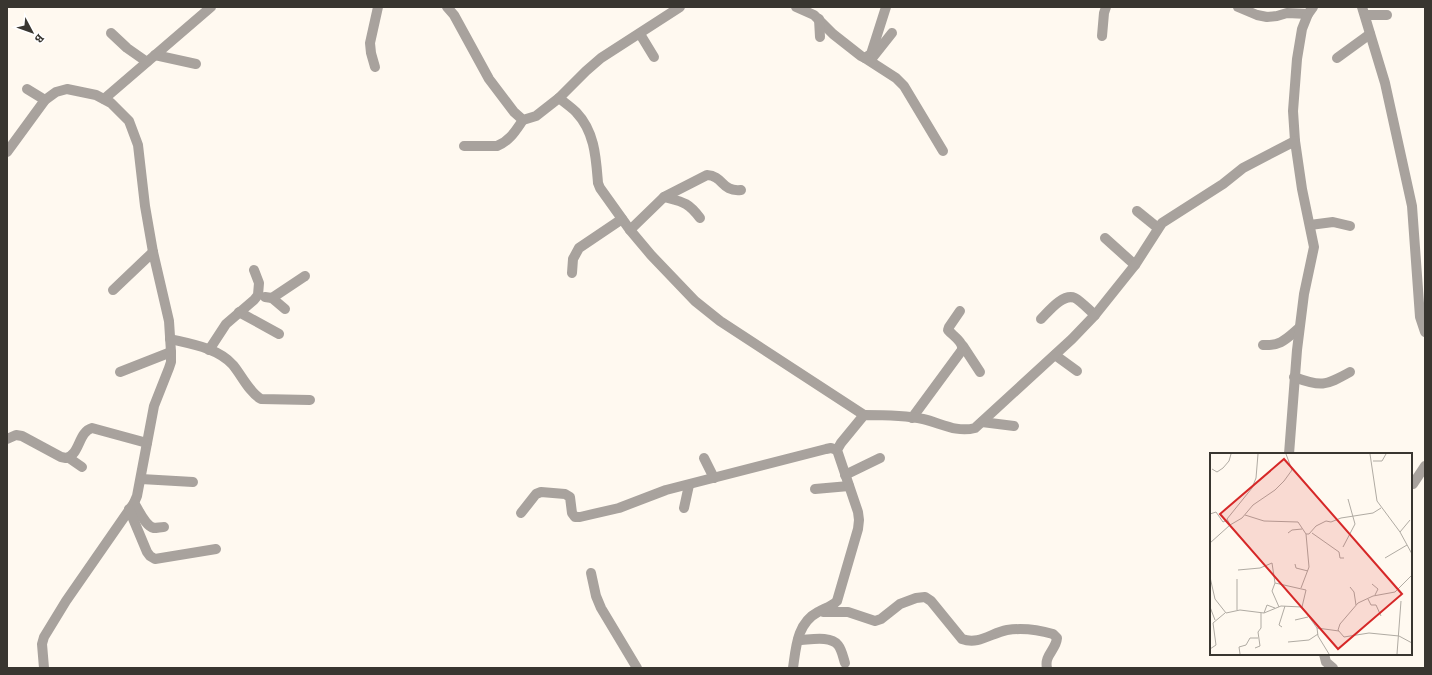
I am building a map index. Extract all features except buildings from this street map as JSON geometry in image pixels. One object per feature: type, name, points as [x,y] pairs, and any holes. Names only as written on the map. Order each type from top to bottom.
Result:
[{"type":"street","points":[[104,99],[212,7]]},
{"type":"street","points":[[375,67],[370,43],[378,7]]},
{"type":"street","points":[[446,7],[454,15],[489,79],[514,112],[523,120]]},
{"type":"street","points":[[464,146],[497,146],[509,139],[523,120],[536,116],[559,98],[601,58],[680,7]]},
{"type":"street","points":[[796,7],[806,10],[819,19],[833,34],[861,56],[896,78],[904,86],[943,151]]},
{"type":"street","points":[[868,59],[886,7]]},
{"type":"street","points":[[1102,36],[1106,7]]},
{"type":"street","points":[[1238,7],[1257,15],[1267,17],[1311,10]]},
{"type":"street","points":[[1289,453],[1299,328],[1314,247],[1302,190],[1295,141],[1293,111],[1294,86],[1302,29],[1311,10]]},
{"type":"street","points":[[1387,15],[1364,11],[1385,83],[1412,206],[1420,317],[1425,332]]},
{"type":"street","points":[[819,19],[820,37]]},
{"type":"street","points":[[111,33],[127,48],[151,59],[196,64]]},
{"type":"street","points":[[868,59],[892,33]]},
{"type":"street","points":[[640,34],[654,57]]},
{"type":"street","points":[[1337,58],[1370,34]]},
{"type":"street","points":[[27,89],[45,100]]},
{"type":"street","points":[[7,152],[45,100],[56,92],[67,89],[96,95],[111,102],[129,121],[138,145],[145,206],[153,252],[169,321],[171,352],[169,368],[154,406],[137,496],[132,506],[66,601],[44,638],[42,644],[44,668]]},
{"type":"street","points":[[559,98],[576,112],[586,127],[595,147],[598,183],[606,197],[622,220],[651,255],[695,301],[720,321],[864,415],[922,419],[959,430],[975,428],[997,406],[1072,339],[1095,315],[1121,284],[1135,265],[1158,228],[1166,220],[1223,184],[1243,168],[1295,141]]},
{"type":"street","points":[[630,230],[664,198],[707,175],[715,176],[730,189],[741,190]]},
{"type":"street","points":[[664,198],[686,204],[694,210],[700,218]]},
{"type":"street","points":[[1138,211],[1158,228]]},
{"type":"street","points":[[572,273],[573,259],[580,248],[622,220]]},
{"type":"street","points":[[1310,225],[1333,222],[1350,226]]},
{"type":"street","points":[[1105,238],[1135,265]]},
{"type":"street","points":[[113,290],[153,252]]},
{"type":"street","points":[[209,350],[226,324],[258,295],[259,283],[254,270]]},
{"type":"street","points":[[272,298],[305,276]]},
{"type":"street","points":[[258,295],[272,298],[285,309]]},
{"type":"street","points":[[1041,319],[1064,299],[1071,297],[1078,300],[1095,315]]},
{"type":"street","points":[[960,311],[948,330],[961,343],[980,372]]},
{"type":"street","points":[[239,312],[279,334]]},
{"type":"street","points":[[1263,345],[1273,345],[1283,342],[1299,328]]},
{"type":"street","points":[[170,339],[209,350],[222,356],[233,365],[259,398],[265,400],[310,400]]},
{"type":"street","points":[[912,418],[962,350],[963,346]]},
{"type":"street","points":[[120,372],[171,352]]},
{"type":"street","points":[[1054,355],[1077,371]]},
{"type":"street","points":[[1294,378],[1313,384],[1325,384],[1350,372]]},
{"type":"street","points":[[793,668],[802,625],[809,617],[833,605],[837,601],[858,529],[858,512],[838,450],[841,443],[864,415]]},
{"type":"street","points":[[982,422],[1014,426]]},
{"type":"street","points":[[69,458],[86,432],[92,428],[147,443]]},
{"type":"street","points":[[7,439],[16,435],[22,436],[61,457],[69,458],[82,467]]},
{"type":"street","points":[[521,514],[536,494],[541,492],[564,494],[570,497],[572,513],[575,517],[580,517],[619,508],[666,490],[826,448],[838,450]]},
{"type":"street","points":[[704,458],[714,478]]},
{"type":"street","points":[[845,475],[880,458]]},
{"type":"street","points":[[1413,484],[1425,466]]},
{"type":"street","points":[[141,479],[193,482]]},
{"type":"street","points":[[684,508],[688,485]]},
{"type":"street","points":[[815,489],[849,486]]},
{"type":"street","points":[[132,506],[150,526],[155,528],[164,527]]},
{"type":"street","points":[[132,506],[147,552],[155,559],[216,549]]},
{"type":"street","points":[[591,573],[596,596],[601,608],[637,668]]},
{"type":"street","points":[[818,612],[848,612],[875,621],[881,619],[900,604],[916,598],[925,597],[931,601],[962,639],[968,641],[975,641],[1006,630],[1046,632],[1053,634],[1057,638],[1057,644],[1048,656],[1046,663],[1047,668]]},
{"type":"street","points":[[798,640],[828,639],[834,641],[840,647],[845,663]]},
{"type":"street","points":[[1324,655],[1326,662],[1333,668]]}]
